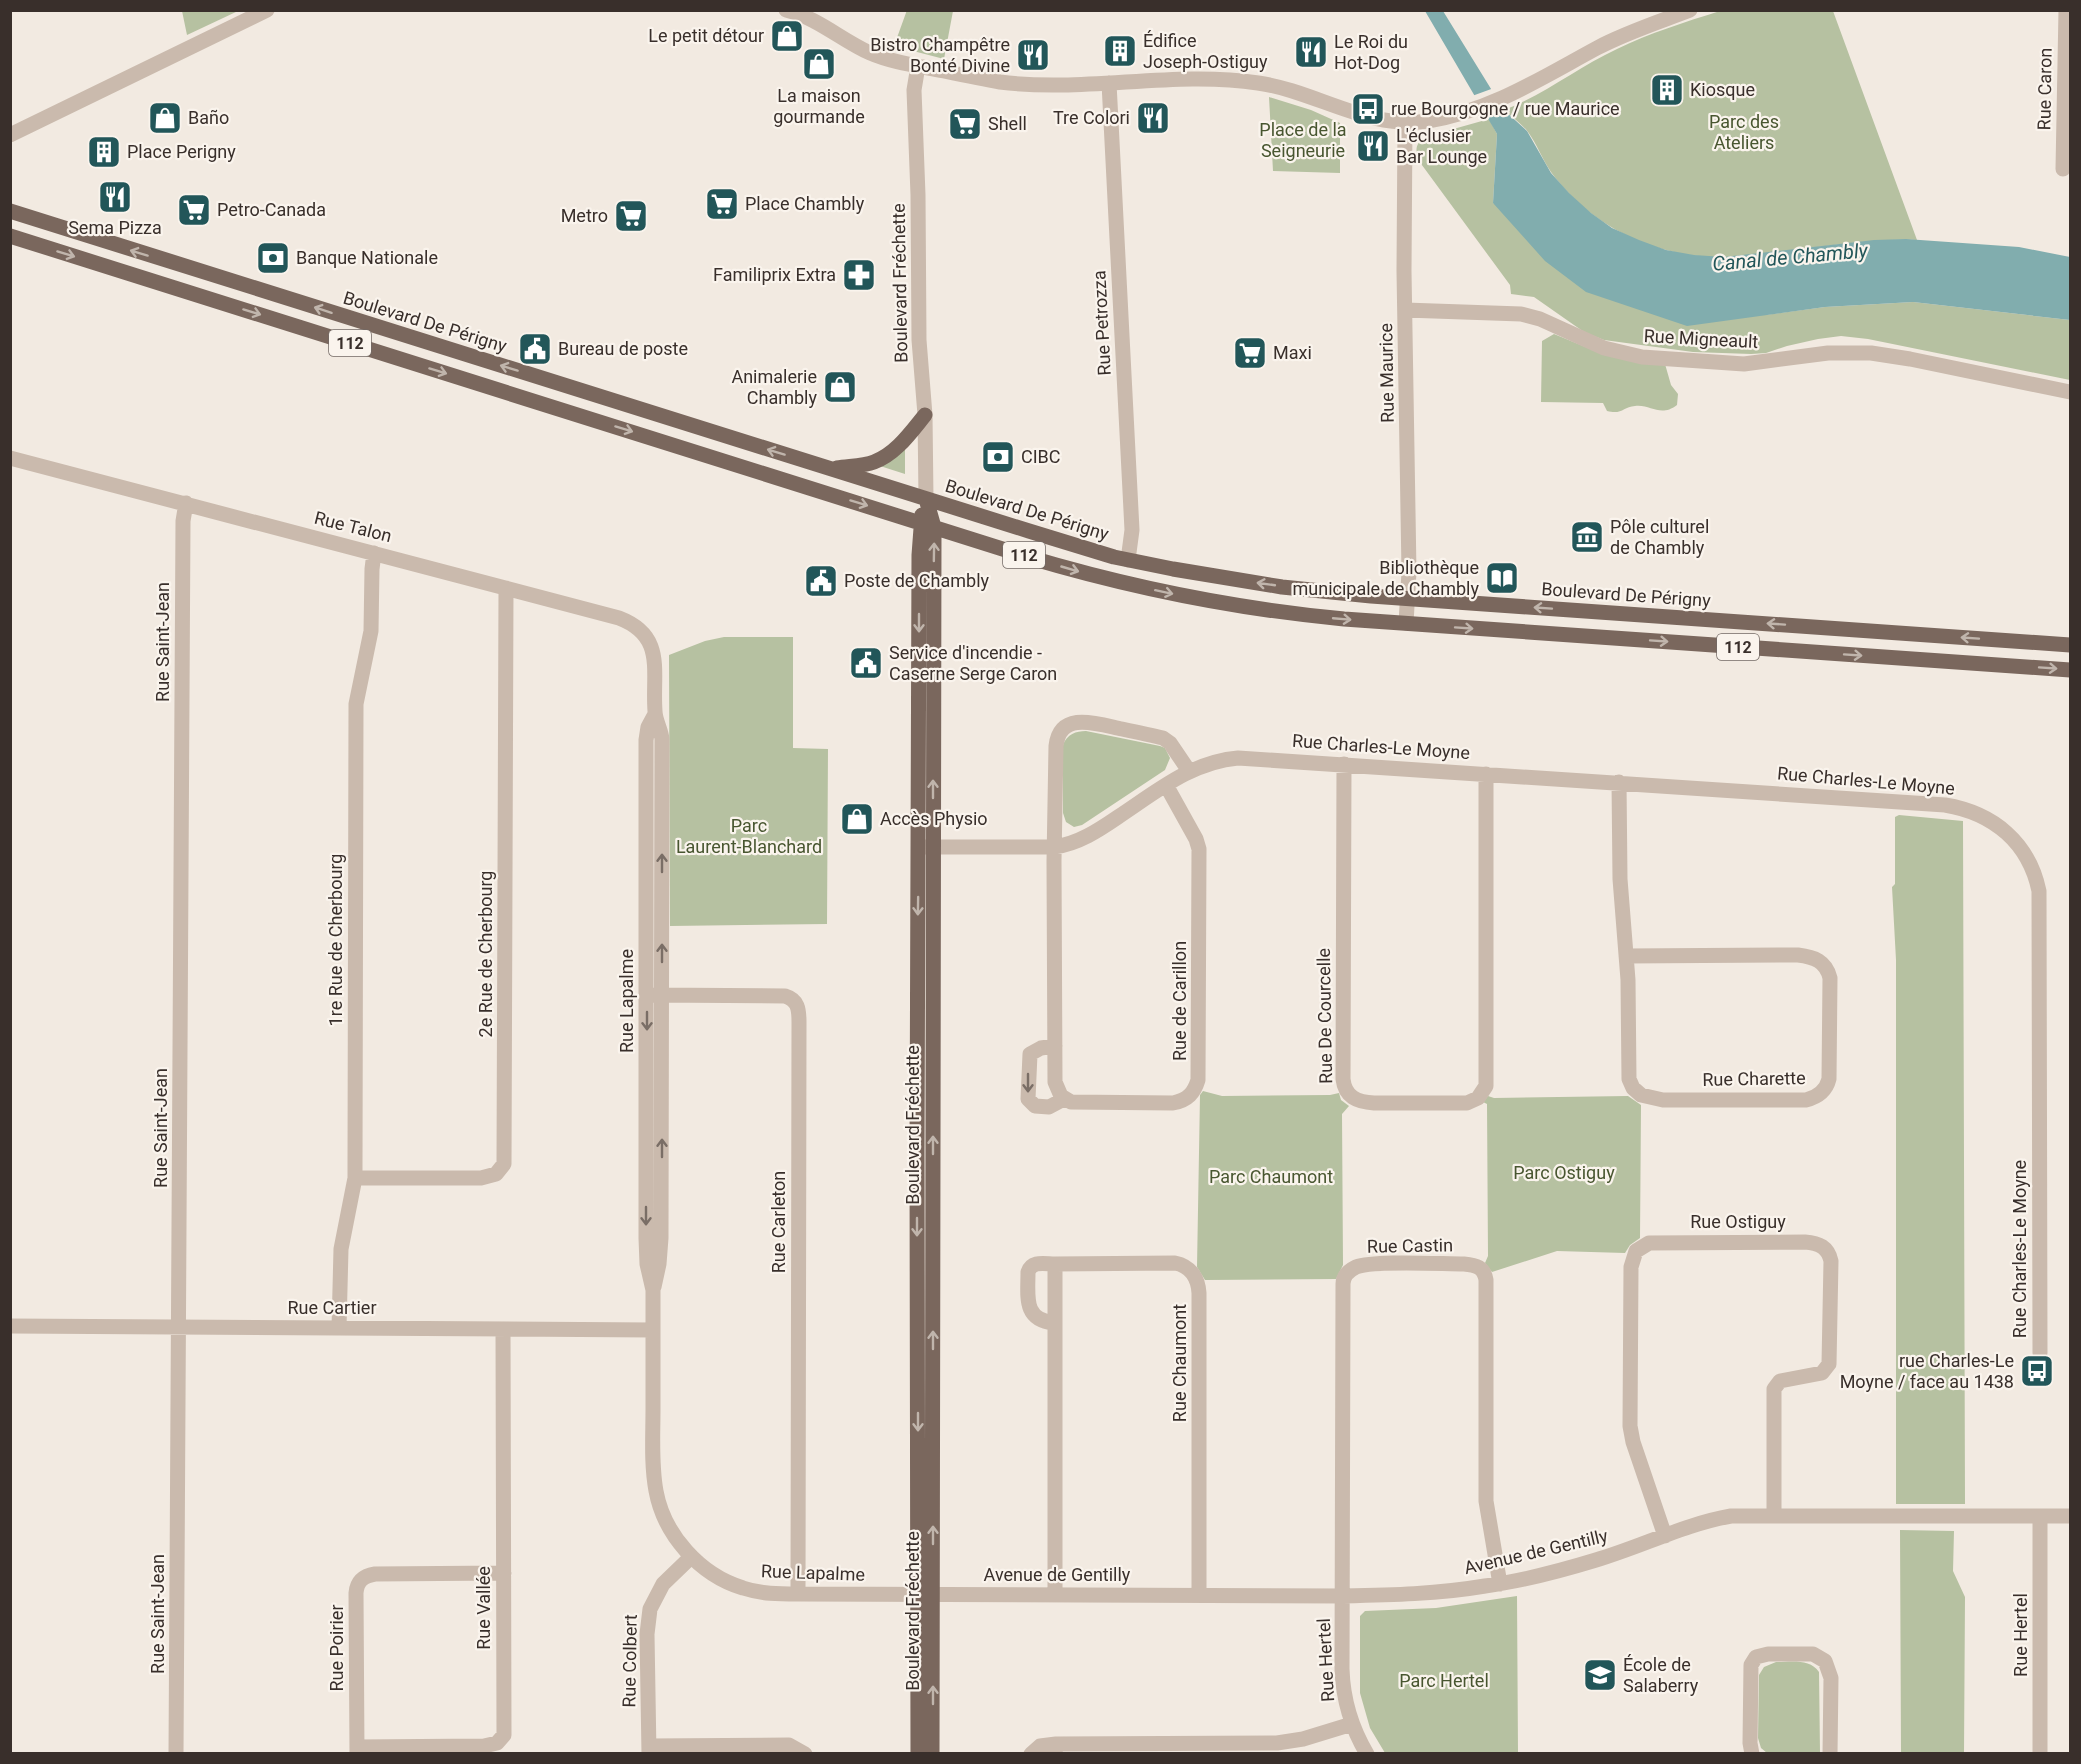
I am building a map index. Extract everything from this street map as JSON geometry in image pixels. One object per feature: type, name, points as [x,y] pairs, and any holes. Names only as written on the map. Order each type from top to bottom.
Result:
[{"type":"main road","name":"Boulevard De Périgny","points":[[13,210],[926,499],[1128,560],[1264,584],[1408,599],[2070,645]]},
{"type":"main road","name":"112","points":[[10,236],[927,525],[1077,571],[1174,594],[1295,614],[2070,670]]},
{"type":"main road","points":[[832,469],[875,462],[899,444],[925,415]]},
{"type":"main road","name":"Boulevard Fréchette","points":[[926,499],[926,847],[917,1139],[925,1594],[932,1754]]},
{"type":"main road","name":"Boulevard Fréchette","points":[[918,1754],[925,1594]]},
{"type":"street","points":[[786,10],[814,20],[876,56],[918,66],[1016,83],[1245,81],[1292,90],[1372,119],[1405,123],[1429,121],[1459,114],[1512,95],[1621,36],[1690,10]]},
{"type":"street","name":"Rue Caron","points":[[2063,169],[2066,10]]},
{"type":"street","points":[[11,132],[265,11]]},
{"type":"street","name":"Boulevard Fréchette","points":[[918,66],[914,90],[918,195],[919,340],[925,415],[926,499]]},
{"type":"street","name":"Rue Petrozza","points":[[1109,83],[1132,530],[1128,560]]},
{"type":"street","name":"Rue Maurice","points":[[1405,123],[1405,310],[1409,514],[1406,623]]},
{"type":"street","name":"Rue Migneault","points":[[1405,310],[1471,311],[1531,316],[1604,348],[1657,358],[1744,364],[1822,354],[1871,353],[2070,392]]},
{"type":"street","name":"Rue Talon","points":[[10,458],[630,622],[649,640],[654,655],[655,669]]},
{"type":"street","name":"Rue Saint-Jean","points":[[176,1754],[183,521],[186,503]]},
{"type":"street","name":"1re Rue de Cherbourg","points":[[339,1328],[341,1249],[355,1178],[356,710],[371,632],[374,553]]},
{"type":"street","name":"2e Rue de Cherbourg","points":[[355,1178],[481,1178],[496,1174],[504,1164],[506,588]]},
{"type":"street","name":"Rue Lapalme","points":[[655,669],[655,714],[662,739],[654,995],[661,1250],[653,1290],[653,1458],[656,1492],[671,1530],[691,1557],[715,1575],[737,1586],[760,1592],[798,1594],[925,1594]]},
{"type":"street","points":[[1064,1099],[1056,1086],[1055,1046],[1054,847],[1058,736],[1067,726],[1083,722],[1163,738],[1170,743],[1189,771]]},
{"type":"street","name":"Rue Charles-Le Moyne","points":[[926,847],[1054,847],[1075,841],[1093,832],[1189,771],[1214,761],[1238,758],[1619,782],[1955,807],[1976,813],[1991,821],[2011,837],[2025,853],[2036,876],[2040,901],[2040,1353]]},
{"type":"street","name":"Rue De Courcelle","points":[[1344,764],[1343,1085],[1351,1097],[1358,1101],[1374,1103],[1467,1103],[1478,1098],[1486,1086],[1486,774]]},
{"type":"street","name":"Rue Charette","points":[[1619,782],[1620,879],[1626,956],[1628,980],[1630,1084],[1646,1097],[1663,1100],[1806,1100],[1824,1091],[1829,1079],[1830,978],[1822,962],[1798,955],[1626,956]]},
{"type":"street","name":"Rue de Carillon","points":[[1055,1046],[1041,1048],[1029,1054],[1028,1099],[1035,1106],[1053,1106],[1064,1099],[1077,1102],[1173,1103],[1188,1097],[1198,1080],[1199,849],[1196,839],[1166,784]]},
{"type":"street","name":"Rue Carleton","points":[[654,995],[785,996],[793,1000],[798,1008],[798,1594]]},
{"type":"street","name":"Rue Ostiguy","points":[[1665,1536],[1633,1442],[1630,1426],[1631,1267],[1636,1251],[1649,1243],[1805,1242],[1821,1245],[1829,1254],[1829,1364],[1825,1371],[1817,1374],[1780,1381],[1774,1389],[1774,1515]]},
{"type":"street","name":"Rue Chaumont","points":[[1054,1323],[1043,1322],[1029,1308],[1028,1272],[1029,1268],[1035,1264],[1175,1263],[1187,1267],[1197,1280],[1199,1293],[1199,1595]]},
{"type":"street","points":[[1055,1264],[1055,1594]]},
{"type":"street","name":"Rue Castin","points":[[1343,1596],[1343,1281],[1349,1271],[1367,1264],[1473,1265],[1485,1272],[1486,1501],[1500,1584]]},
{"type":"street","name":"Rue Cartier","points":[[10,1326],[653,1330]]},
{"type":"street","name":"Rue Vallée","points":[[357,1750],[484,1746],[494,1744],[502,1738],[505,1729],[503,1329]]},
{"type":"street","name":"Avenue de Gentilly","points":[[925,1594],[1343,1596],[1439,1592],[1500,1584],[1596,1560],[1720,1518],[1743,1515],[2070,1516]]},
{"type":"street","name":"Rue Hertel","points":[[2040,1516],[2040,1754]]},
{"type":"street","name":"Rue Colbert","points":[[691,1557],[663,1584],[650,1609],[647,1634],[649,1750],[789,1745],[805,1754]]},
{"type":"street","name":"Rue Poirier","points":[[357,1750],[356,1593],[359,1581],[375,1574],[504,1573]]},
{"type":"street","name":"Rue Hertel","points":[[1343,1596],[1342,1677],[1352,1724],[1367,1754]]},
{"type":"street","points":[[1752,1754],[1750,1743],[1751,1665],[1756,1657],[1768,1654],[1813,1654],[1827,1664],[1831,1678],[1830,1754]]},
{"type":"street","points":[[1031,1754],[1040,1746],[1055,1749],[1235,1749],[1286,1743],[1352,1724]]},
{"type":"green space","points":[[182,10],[238,11],[187,35]]},
{"type":"green space","points":[[907,10],[953,11],[944,59],[894,46]]},
{"type":"green space","name":"Parc des Ateliers","points":[[1720,11],[1833,11],[1917,240],[1869,241],[1725,257],[1690,255],[1655,247],[1606,224],[1581,205],[1551,172],[1528,132],[1504,110],[1533,97],[1629,43]]},
{"type":"green space","name":"Place de la Seigneurie","points":[[1269,97],[1311,110],[1340,123],[1340,173],[1273,171]]},
{"type":"green space","points":[[1489,119],[1497,134],[1493,203],[1765,315],[1825,307],[1913,302],[2070,320],[2070,380],[1868,339],[1841,336],[1787,346],[1766,353],[1751,354],[1693,352],[1604,340],[1584,332],[1534,297],[1511,294],[1510,285],[1419,161],[1417,148],[1419,142],[1425,137]]},
{"type":"green space","points":[[1554,334],[1605,355],[1665,364],[1671,385],[1678,394],[1677,405],[1660,411],[1635,406],[1612,412],[1607,411],[1603,403],[1541,402],[1542,341]]},
{"type":"green space","points":[[905,449],[905,474],[880,466]]},
{"type":"green space","name":"Parc Laurent-Blanchard","points":[[724,637],[793,637],[793,748],[828,749],[827,924],[670,926],[669,655],[705,641]]},
{"type":"green space","points":[[1086,731],[1160,746],[1165,748],[1170,758],[1165,770],[1082,825],[1074,827],[1066,822],[1063,813],[1063,745],[1072,734]]},
{"type":"green space","points":[[1899,815],[1963,821],[1965,1504],[1896,1504],[1896,960],[1892,887],[1895,884],[1895,817]]},
{"type":"green space","name":"Parc Chaumont","points":[[1203,1091],[1222,1096],[1339,1093],[1341,1100],[1349,1106],[1342,1114],[1343,1265],[1336,1279],[1205,1280],[1197,1267],[1200,1095]]},
{"type":"green space","name":"Parc Ostiguy","points":[[1488,1096],[1494,1098],[1628,1096],[1641,1105],[1640,1238],[1630,1245],[1625,1253],[1557,1251],[1492,1272],[1485,1263],[1488,1256],[1487,1104],[1483,1102]]},
{"type":"green space","points":[[1900,1530],[1954,1531],[1953,1571],[1965,1597],[1964,1753],[1901,1753]]},
{"type":"green space","name":"Parc Hertel","points":[[1517,1596],[1518,1753],[1385,1753],[1370,1728],[1360,1693],[1360,1616],[1365,1611],[1436,1608]]},
{"type":"green space","points":[[1776,1662],[1805,1663],[1819,1672],[1820,1753],[1767,1753],[1761,1748],[1758,1738],[1759,1675],[1764,1667]]},
{"type":"water","name":"Canal de Chambly","points":[[1425,11],[1443,11],[1504,110],[1527,131],[1551,173],[1591,213],[1612,228],[1666,250],[1724,257],[1874,240],[1906,239],[2019,247],[2070,257],[2070,320],[1913,302],[1825,307],[1687,326],[1586,292],[1545,261],[1493,203],[1497,134]]},
{"type":"pier","points":[[1494,88],[1507,109],[1484,117],[1472,96]]},
{"type":"place","name":"Le petit détour","points":[[787,36]]},
{"type":"place","name":"Édifice Joseph-Ostiguy","points":[[1120,51]]},
{"type":"place","name":"Le Roi du Hot-Dog","points":[[1311,52]]},
{"type":"place","name":"Bistro Champêtre Bonté Divine","points":[[1033,55]]},
{"type":"place","name":"La maison gourmande","points":[[819,64]]},
{"type":"place","name":"Kiosque","points":[[1667,90]]},
{"type":"place","name":"rue Bourgogne / rue Maurice","points":[[1368,109]]},
{"type":"place","name":"Baño","points":[[165,118]]},
{"type":"place","name":"Tre Colori","points":[[1153,118]]},
{"type":"place","name":"Shell","points":[[965,124]]},
{"type":"place","name":"L'éclusier Bar Lounge","points":[[1373,146]]},
{"type":"place","name":"Place Perigny","points":[[104,152]]},
{"type":"place","name":"Sema Pizza","points":[[115,197]]},
{"type":"place","name":"Place Chambly","points":[[722,204]]},
{"type":"place","name":"Petro-Canada","points":[[194,210]]},
{"type":"place","name":"Metro","points":[[631,216]]},
{"type":"place","name":"Banque Nationale","points":[[273,258]]},
{"type":"place","name":"Familiprix Extra","points":[[859,275]]},
{"type":"place","name":"Bureau de poste","points":[[535,349]]},
{"type":"place","name":"Maxi","points":[[1250,353]]},
{"type":"place","name":"Animalerie Chambly","points":[[840,387]]},
{"type":"place","name":"CIBC","points":[[998,457]]},
{"type":"place","name":"Pôle culturel de Chambly","points":[[1587,537]]},
{"type":"place","name":"Bibliothèque municipale de Chambly","points":[[1502,578]]},
{"type":"place","name":"Poste de Chambly","points":[[821,581]]},
{"type":"place","name":"Service d'incendie - Caserne Serge Caron","points":[[866,663]]},
{"type":"place","name":"Accès Physio","points":[[857,819]]},
{"type":"place","name":"rue Charles-Le Moyne / face au 1438","points":[[2037,1371]]},
{"type":"place","name":"École de Salaberry","points":[[1600,1675]]}]
